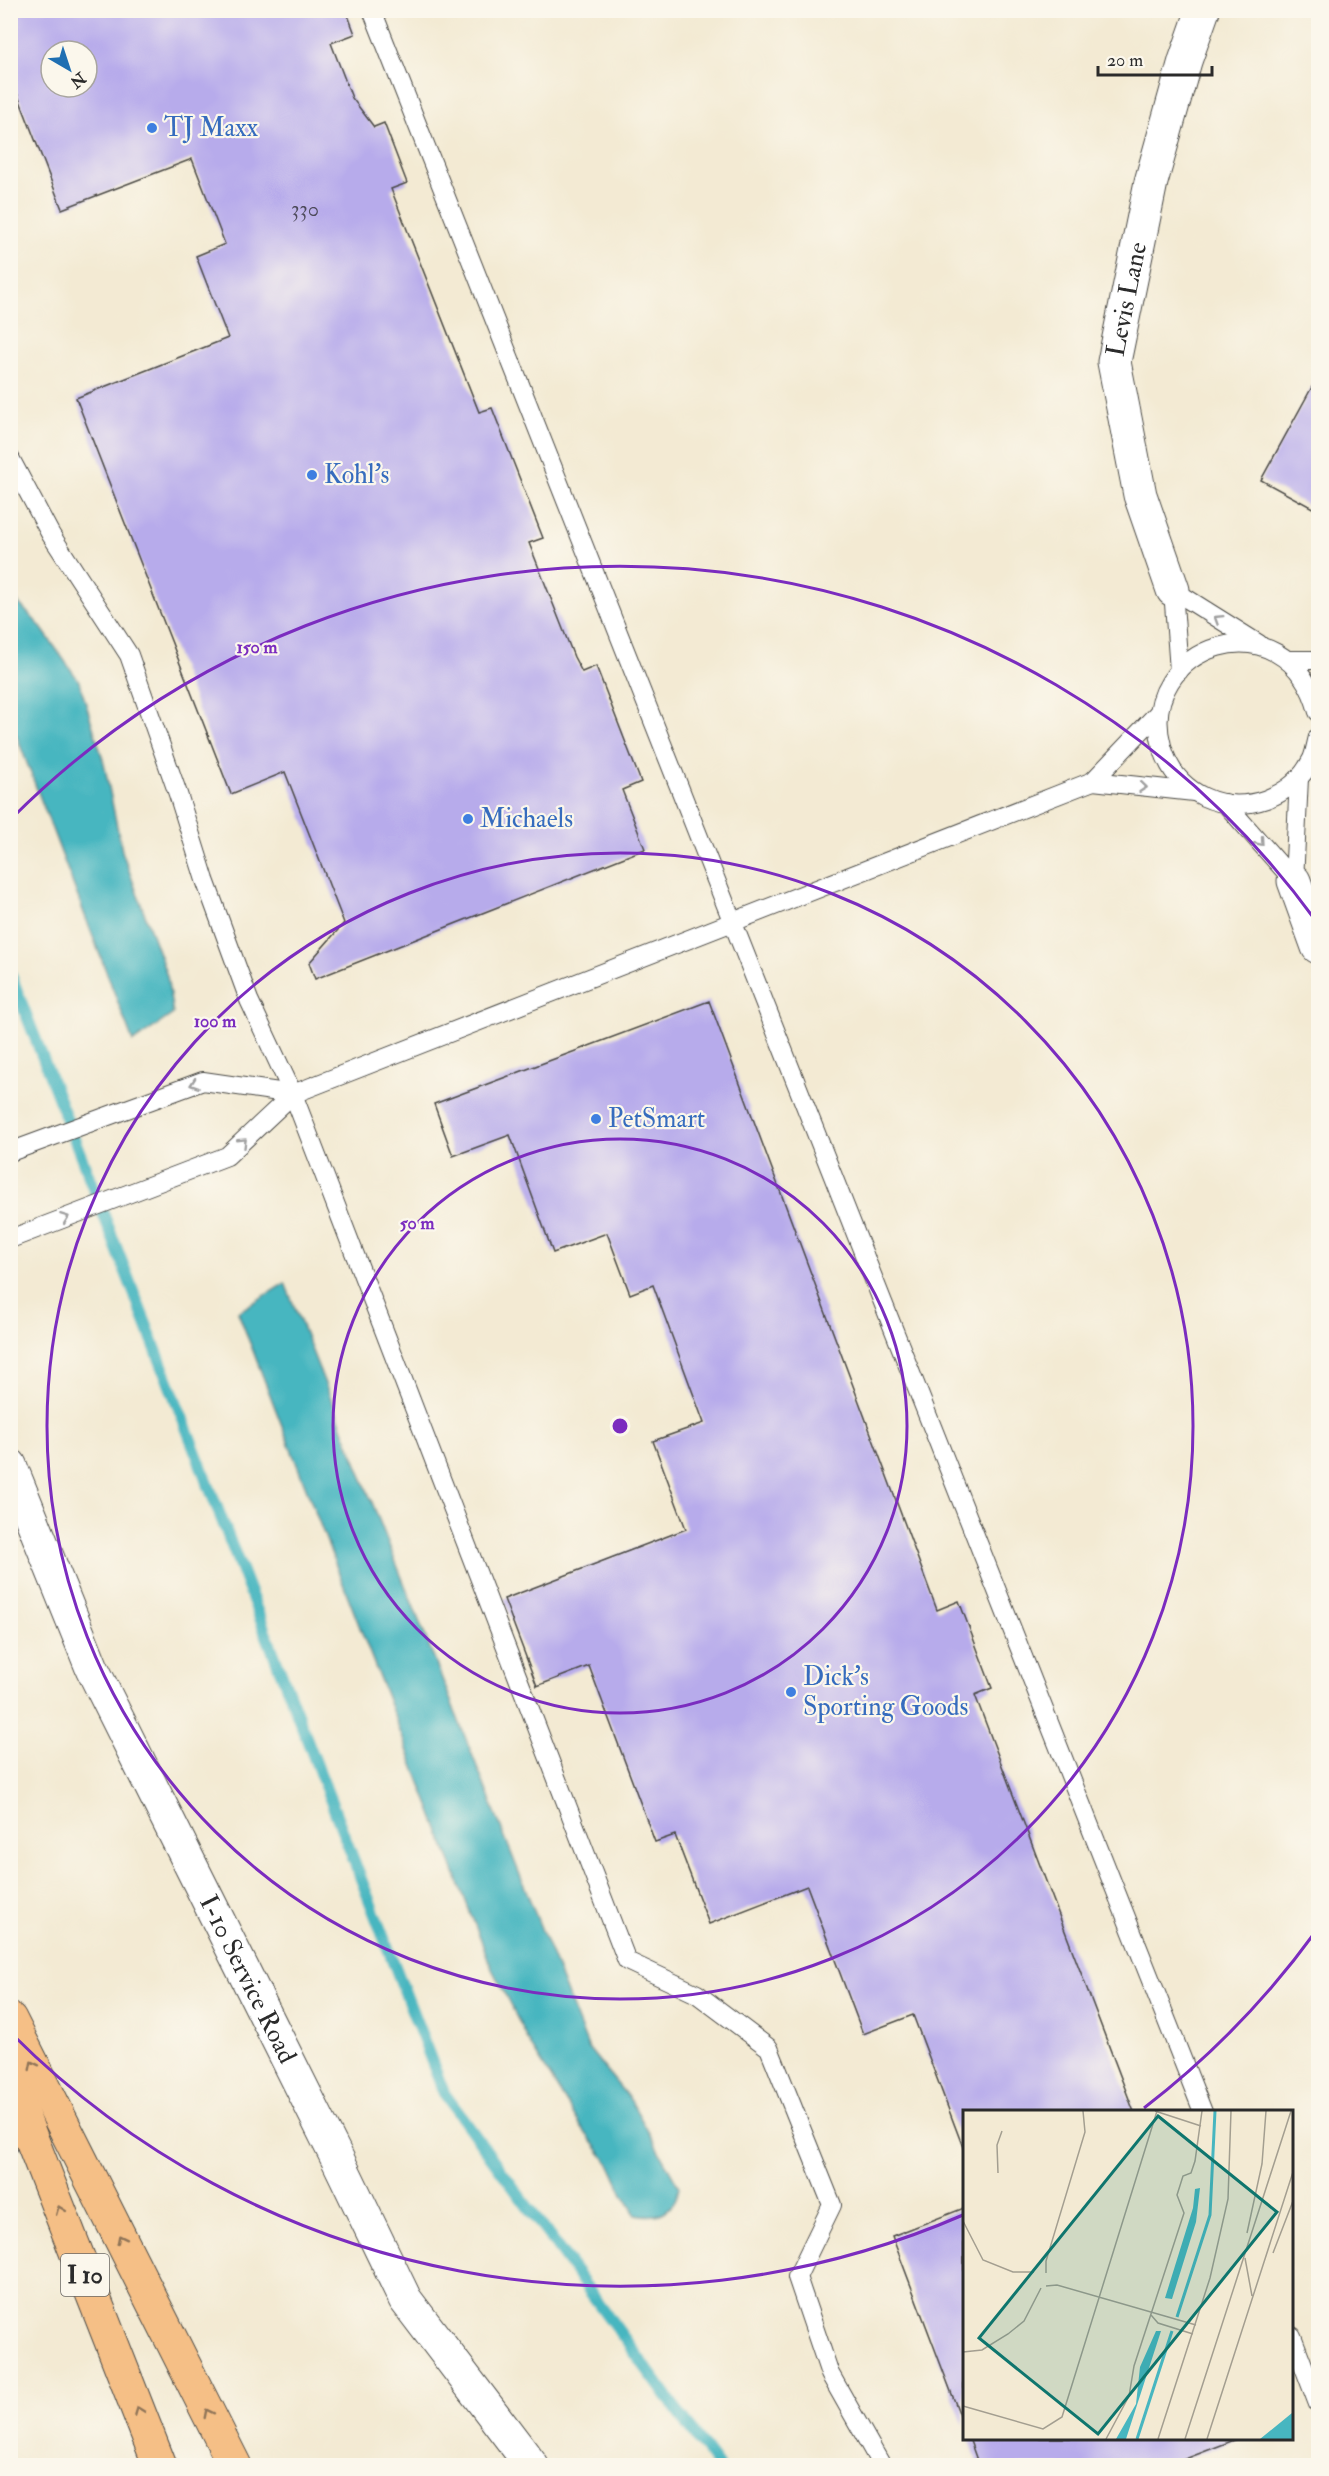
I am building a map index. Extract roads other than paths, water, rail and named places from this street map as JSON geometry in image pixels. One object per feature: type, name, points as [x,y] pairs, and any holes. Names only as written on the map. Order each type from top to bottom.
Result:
[{"type":"highway","points":[[10,2019],[234,2466]]},
{"type":"highway","name":"I 10","points":[[10,2084],[160,2466]]},
{"type":"street","name":"Levis Lane","points":[[1173,590],[1140,495],[1114,362],[1151,182],[1185,61],[1203,10]]},
{"type":"street","points":[[1294,881],[1318,947]]},
{"type":"street","name":"I-10 Service Road","points":[[10,1465],[92,1668],[405,2299],[532,2466]]},
{"type":"lane","points":[[372,10],[1202,2110]]},
{"type":"lane","points":[[10,458],[51,535],[129,655],[178,794],[205,880],[245,989],[292,1094],[627,1961],[697,1994],[769,2048],[832,2205],[797,2277],[830,2374],[882,2466]]},
{"type":"lane","points":[[1173,590],[1287,660],[1301,672],[1313,691],[1318,712]]},
{"type":"lane","points":[[1173,590],[1179,671]]},
{"type":"lane","points":[[1263,647],[1240,643],[1217,646],[1196,656],[1179,671],[1166,690],[1159,712],[1158,735],[1165,757],[1177,776],[1194,792],[1215,802],[1237,805],[1260,802],[1282,793],[1299,778],[1312,759],[1318,739]]},
{"type":"lane","points":[[1287,660],[1318,660]]},
{"type":"lane","points":[[10,1239],[227,1156],[292,1094],[1093,782],[1159,712]]},
{"type":"lane","points":[[1294,881],[1299,778]]},
{"type":"lane","points":[[1093,782],[1194,792]]},
{"type":"lane","points":[[1225,803],[1294,881]]},
{"type":"lane","points":[[10,1152],[202,1081],[292,1094]]},
{"type":"lane","points":[[1293,2339],[1318,2404]]},
{"type":"water","points":[[11,595],[40,626],[79,681],[104,763],[122,851],[167,976],[173,1014],[133,1042],[11,721]]},
{"type":"water","points":[[285,1283],[589,2049],[631,2101],[679,2187],[674,2202],[665,2212],[651,2215],[635,2214],[610,2165],[582,2128],[533,2049],[492,1969],[238,1312]]},
{"type":"waterway","points":[[10,973],[444,2093],[718,2466]]},
{"type":"place","name":"TJ Maxx","points":[[152,128]]},
{"type":"place","name":"Kohl's","points":[[312,475]]},
{"type":"place","name":"Michaels","points":[[468,819]]},
{"type":"place","name":"PetSmart","points":[[596,1119]]},
{"type":"place","name":"Dick's Sporting Goods","points":[[791,1692]]}]
